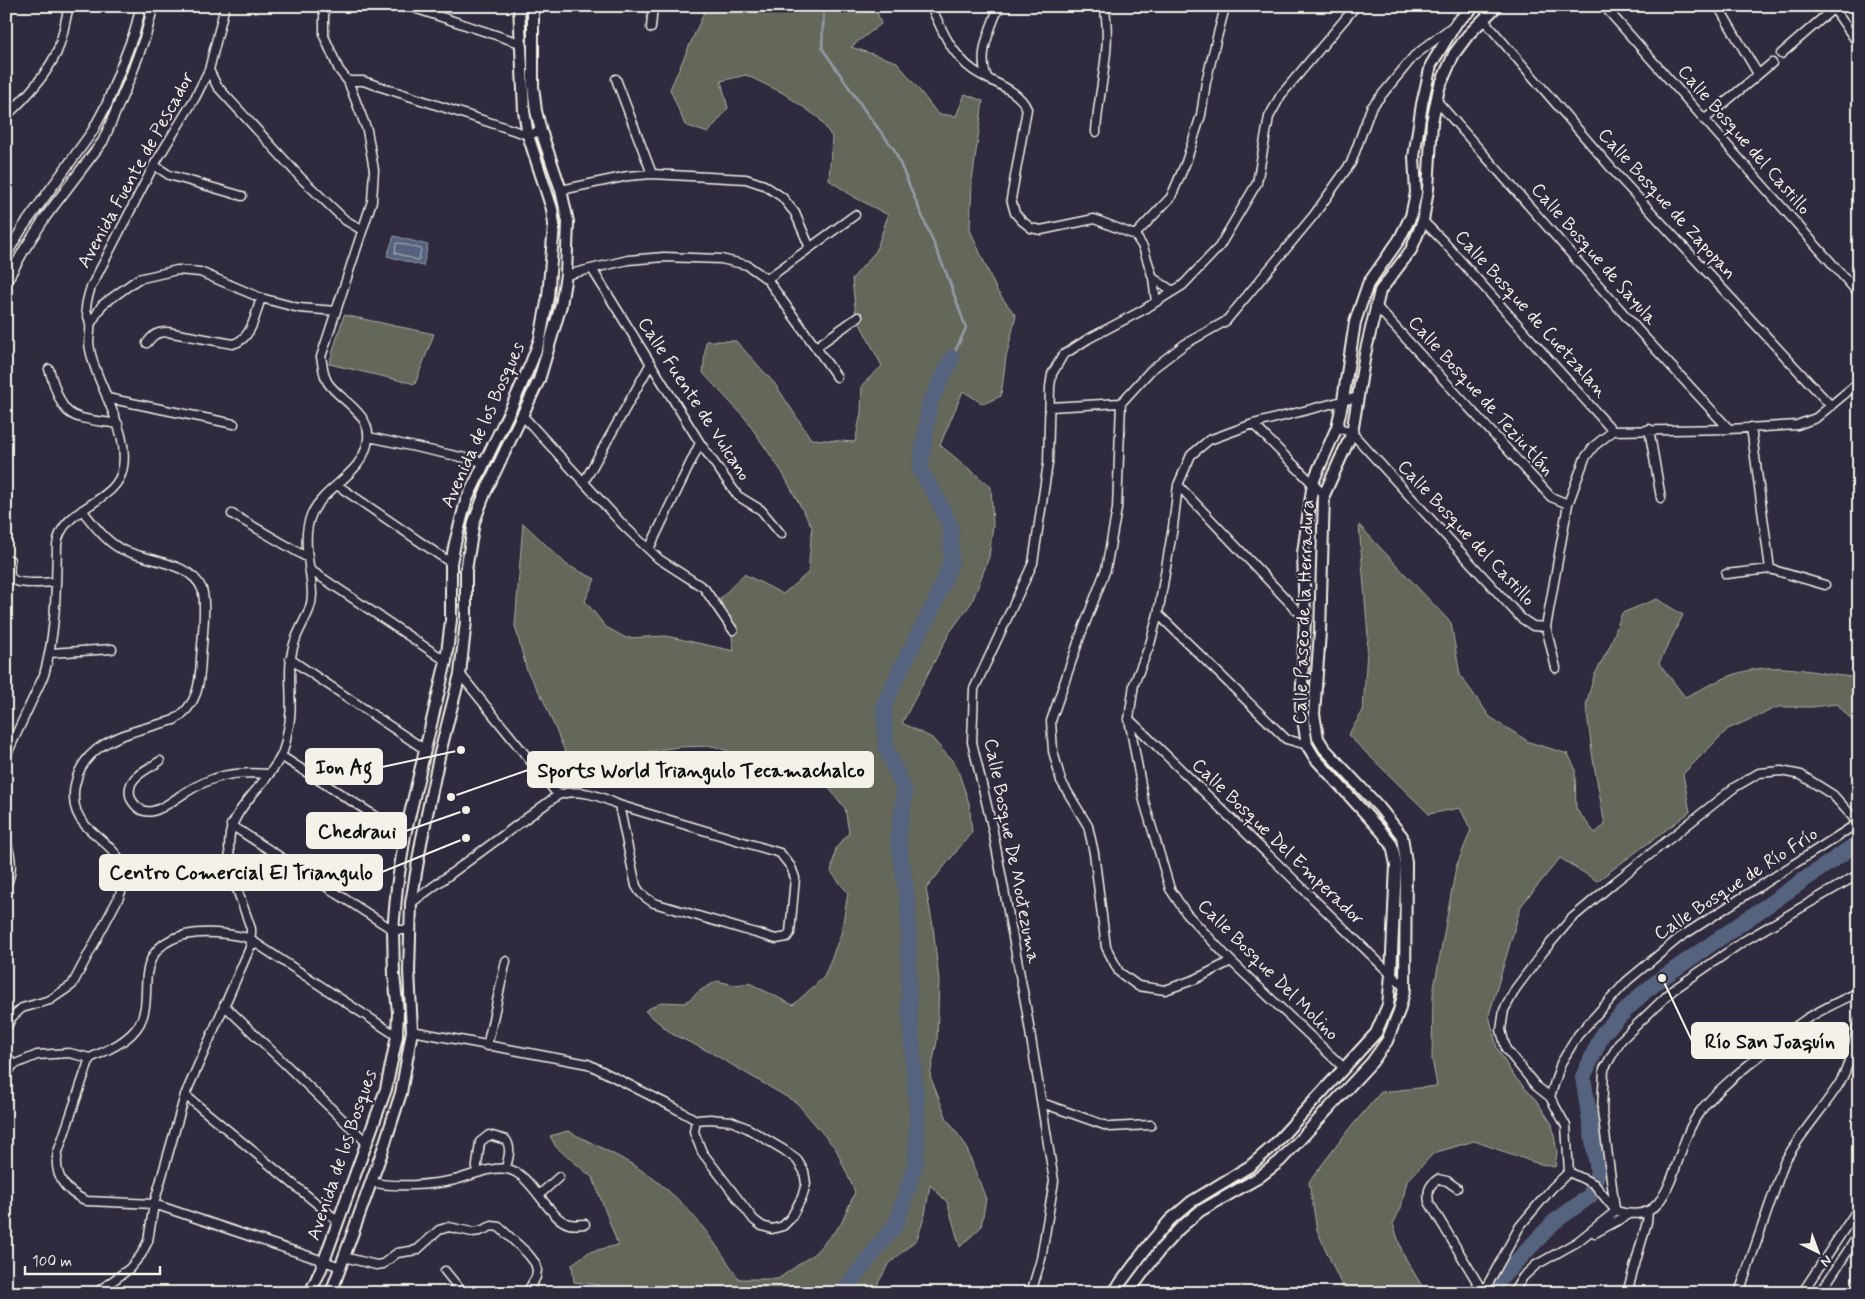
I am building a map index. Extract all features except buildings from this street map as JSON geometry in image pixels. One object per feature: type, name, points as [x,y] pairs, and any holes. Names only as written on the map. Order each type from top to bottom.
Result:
[{"type":"main road","name":"Avenida de los Bosques","points":[[310,1293],[386,1089],[397,1036],[398,1012],[394,976],[393,930],[397,887],[405,835],[446,661],[451,620],[451,563],[459,525],[466,501],[531,363],[540,339],[548,297],[553,243],[553,217],[548,194],[528,135],[524,111],[519,6]]},
{"type":"main road","name":"Avenida de los Bosques","points":[[331,1293],[401,1093],[412,1031],[409,930],[411,903],[418,858],[439,756],[460,674],[466,621],[466,570],[474,522],[485,493],[540,380],[561,305],[566,275],[568,222],[561,190],[541,131],[533,86],[533,6]]},
{"type":"main road","name":"Calle Paseo de la Herradura","points":[[1113,1293],[1170,1220],[1190,1202],[1250,1166],[1272,1148],[1376,1033],[1388,1005],[1396,865],[1392,845],[1315,758],[1307,745],[1301,706],[1305,619],[1302,553],[1313,482],[1337,427],[1355,322],[1368,284],[1399,240],[1411,216],[1416,193],[1416,148],[1422,104],[1431,65],[1457,22],[1474,6]]},
{"type":"main road","name":"Calle Paseo de la Herradura","points":[[1128,1293],[1179,1228],[1200,1211],[1258,1178],[1280,1161],[1372,1062],[1387,1040],[1399,1011],[1405,988],[1406,863],[1402,836],[1384,813],[1324,748],[1318,738],[1315,720],[1324,494],[1352,433],[1365,354],[1375,305],[1380,291],[1411,250],[1423,221],[1428,189],[1432,122],[1436,100],[1454,54],[1483,19],[1497,6]]},
{"type":"street","points":[[6,116],[24,100],[44,76],[57,51],[69,6]]},
{"type":"street","points":[[6,255],[9,244],[92,132],[107,104],[135,31],[141,6]]},
{"type":"street","points":[[6,282],[46,216],[103,141],[130,78],[148,27],[153,6]]},
{"type":"street","name":"Avenida Fuente de Pescador","points":[[6,756],[44,675],[50,653],[54,631],[58,536],[70,520],[114,486],[123,469],[125,448],[89,343],[90,325],[86,308],[91,287],[154,165],[195,98],[209,70],[225,6]]},
{"type":"street","points":[[248,938],[251,934],[250,929],[233,880],[229,860],[229,836],[232,824],[281,756],[288,732],[291,703],[290,659],[295,640],[311,607],[312,594],[307,530],[312,514],[323,498],[356,468],[366,450],[369,437],[364,420],[355,408],[328,382],[321,358],[372,201],[374,170],[368,130],[348,81],[339,70],[324,36],[324,6]]},
{"type":"street","points":[[408,6],[520,43]]},
{"type":"street","points":[[651,28],[653,6]]},
{"type":"street","points":[[931,6],[944,34],[959,57],[973,70],[1019,95],[1027,109],[1011,199],[1015,213],[1031,228],[1041,230],[1094,219],[1135,235],[1143,247],[1153,278],[1156,302]]},
{"type":"street","points":[[987,77],[984,71],[984,48],[999,6]]},
{"type":"street","points":[[1096,132],[1100,95],[1106,66],[1104,6]]},
{"type":"street","points":[[1135,235],[1171,197],[1186,162],[1201,115],[1210,63],[1227,6]]},
{"type":"street","name":"Calle Bosque De Moctezuma","points":[[1031,1293],[1041,1259],[1054,1181],[1025,997],[993,831],[972,742],[974,689],[1033,563],[1048,463],[1052,374],[1063,355],[1173,292],[1183,285],[1219,247],[1257,183],[1269,117],[1281,95],[1356,6]]},
{"type":"street","name":"Calle Bosque del Castillo","points":[[1604,6],[1859,294]]},
{"type":"street","points":[[1718,6],[1758,74]]},
{"type":"street","points":[[1781,54],[1833,7],[1859,45]]},
{"type":"street","name":"Calle Bosque de Zapopan","points":[[1483,19],[1618,176],[1831,406]]},
{"type":"street","points":[[1231,961],[1196,979],[1165,990],[1138,986],[1119,972],[1106,947],[1094,852],[1088,826],[1061,781],[1054,751],[1051,720],[1080,634],[1106,569],[1118,508],[1121,403],[1151,370],[1185,344],[1226,321],[1314,215],[1351,163],[1371,108],[1414,56],[1457,22]]},
{"type":"street","points":[[1704,120],[1772,63]]},
{"type":"street","points":[[209,70],[217,86],[301,178],[345,220],[362,230]]},
{"type":"street","points":[[616,79],[652,174]]},
{"type":"street","points":[[348,81],[363,81],[528,135],[541,131]]},
{"type":"street","name":"Calle Bosque de Sayula","points":[[1436,100],[1638,330],[1729,429]]},
{"type":"street","points":[[154,165],[168,175],[242,196]]},
{"type":"street","points":[[561,190],[628,176],[652,174],[746,179],[764,185],[782,196],[795,213],[810,248]]},
{"type":"street","points":[[767,279],[856,215]]},
{"type":"street","name":"Calle Bosque de Cuetzalan","points":[[1423,221],[1613,430]]},
{"type":"street","points":[[9,244],[24,250]]},
{"type":"street","points":[[566,275],[628,260],[664,258],[721,259],[747,265],[767,279],[837,377]]},
{"type":"street","name":"Calle Fuente de Vulcano","points":[[592,269],[700,443],[738,496],[761,510],[782,534]]},
{"type":"street","points":[[90,325],[102,305],[138,279],[178,270],[200,272],[261,298],[299,308],[336,311]]},
{"type":"street","points":[[1153,278],[1173,292]]},
{"type":"street","points":[[147,343],[152,335],[159,332],[233,344],[241,342],[250,328],[261,298]]},
{"type":"street","name":"Calle Bosque de Teziutlán","points":[[1375,305],[1551,497],[1568,504]]},
{"type":"street","points":[[816,347],[858,317]]},
{"type":"street","points":[[584,482],[651,363]]},
{"type":"street","points":[[49,369],[58,398],[63,408],[71,415],[82,419],[118,424]]},
{"type":"street","points":[[1613,430],[1729,429],[1797,424],[1816,418],[1859,382]]},
{"type":"street","name":"Calle Bosque Del Molino","points":[[1345,1069],[1231,961],[1186,913],[1170,889],[1144,801],[1129,719],[1134,684],[1150,644],[1158,614],[1178,485],[1191,455],[1209,440],[1253,424],[1358,397]]},
{"type":"street","points":[[107,398],[234,424]]},
{"type":"street","points":[[1050,407],[1121,403]]},
{"type":"street","points":[[523,416],[623,525],[659,559],[704,588],[733,630]]},
{"type":"street","points":[[1253,424],[1324,494]]},
{"type":"street","points":[[1337,427],[1352,433]]},
{"type":"street","points":[[1751,427],[1770,569]]},
{"type":"street","points":[[1649,429],[1661,498]]},
{"type":"street","name":"Calle Bosque del Castillo","points":[[1352,433],[1521,618],[1533,626],[1546,627],[1568,504],[1585,458],[1594,446],[1613,430]]},
{"type":"street","points":[[369,437],[484,462]]},
{"type":"street","points":[[649,549],[700,443]]},
{"type":"street","points":[[337,485],[451,563]]},
{"type":"street","points":[[1178,485],[1305,619]]},
{"type":"street","points":[[6,1028],[12,1017],[22,1008],[50,1000],[72,985],[119,897],[124,882],[123,867],[115,852],[84,824],[75,810],[73,794],[77,776],[86,758],[98,747],[116,737],[174,720],[192,704],[199,686],[204,598],[199,584],[193,576],[184,570],[119,548],[107,540],[82,510]]},
{"type":"street","points":[[232,514],[308,558]]},
{"type":"street","points":[[10,560],[10,575],[17,582],[56,582]]},
{"type":"street","points":[[309,569],[446,661]]},
{"type":"street","points":[[1726,574],[1770,569],[1825,585]]},
{"type":"street","points":[[1158,614],[1286,739],[1307,745]]},
{"type":"street","points":[[1546,627],[1556,668]]},
{"type":"street","points":[[50,653],[112,649]]},
{"type":"street","points":[[290,659],[424,749]]},
{"type":"street","points":[[460,674],[558,795]]},
{"type":"street","name":"Calle Bosque Del Emperador","points":[[1129,719],[1405,988]]},
{"type":"street","points":[[281,756],[405,835]]},
{"type":"street","points":[[160,761],[135,777],[130,785],[131,799],[142,810],[157,810],[197,785],[226,774],[244,772],[268,774]]},
{"type":"street","points":[[1483,1292],[1520,1226],[1569,1172],[1566,1126],[1550,1097],[1536,1086],[1506,1049],[1501,1030],[1504,1010],[1516,988],[1571,919],[1735,787],[1759,773],[1781,771],[1801,775],[1833,795],[1858,824]]},
{"type":"street","points":[[411,903],[558,795],[569,792],[587,793],[606,798],[619,805],[780,853],[791,867],[795,878],[790,933],[782,939],[776,938],[654,903],[646,899],[636,886],[619,805]]},
{"type":"street","points":[[232,824],[393,930],[409,930]]},
{"type":"street","name":"Calle Bosque de Río Frío","points":[[1550,1097],[1561,1063],[1578,1036],[1627,981],[1678,938],[1858,824]]},
{"type":"street","points":[[6,841],[10,853],[11,870],[6,885]]},
{"type":"street","points":[[1616,1211],[1602,1103],[1604,1069],[1621,1040],[1673,990],[1744,941],[1859,874]]},
{"type":"street","points":[[6,1075],[12,1065],[29,1057],[46,1053],[69,1052],[90,1058],[118,1044],[133,1032],[140,1023],[144,1010],[148,968],[154,955],[164,944],[182,935],[226,934],[248,938],[397,1036]]},
{"type":"street","points":[[96,1293],[129,1269],[141,1255],[148,1240],[154,1204],[185,1095],[249,950],[251,945],[248,938]]},
{"type":"street","points":[[487,1046],[506,961]]},
{"type":"street","points":[[1595,1233],[1630,1214],[1648,1211],[1658,1204],[1666,1190],[1690,1128],[1710,1100],[1749,1065],[1808,1018],[1859,992]]},
{"type":"street","points":[[224,1005],[366,1142]]},
{"type":"street","points":[[1739,1293],[1784,1163],[1803,1131],[1838,1086],[1849,1060],[1859,1021]]},
{"type":"street","points":[[412,1031],[588,1064],[673,1106],[696,1120],[731,1121],[764,1137],[797,1160],[804,1171],[806,1184],[802,1197],[791,1218],[783,1226],[772,1229],[762,1226],[754,1220],[702,1152],[694,1132],[696,1120]]},
{"type":"street","points":[[6,1054],[12,1065]]},
{"type":"street","points":[[90,1058],[56,1163],[59,1177],[66,1188],[79,1198],[87,1201],[154,1204],[323,1262],[383,1264],[397,1253],[417,1250],[439,1230],[449,1227],[472,1232],[492,1226],[499,1227],[528,1254],[538,1270],[527,1293]]},
{"type":"street","points":[[185,1095],[338,1221]]},
{"type":"street","points":[[1042,1103],[1110,1127],[1151,1125]]},
{"type":"street","points":[[476,1173],[480,1142],[490,1135],[506,1140],[510,1148],[506,1168]]},
{"type":"street","points":[[371,1182],[390,1185],[443,1182],[476,1173],[506,1168],[514,1170],[522,1176],[561,1220],[570,1224],[585,1224]]},
{"type":"street","points":[[1569,1172],[1594,1184],[1616,1211],[1630,1214]]},
{"type":"street","points":[[539,1195],[559,1176]]},
{"type":"street","points":[[1457,1188],[1447,1181],[1438,1179],[1430,1184],[1427,1193],[1429,1202],[1450,1234],[1483,1292]]},
{"type":"street","points":[[1802,1293],[1859,1207]]},
{"type":"street","points":[[1513,1293],[1523,1277],[1536,1265],[1578,1242],[1616,1211]]},
{"type":"street","points":[[1627,1293],[1648,1222],[1648,1211]]},
{"type":"street","points":[[1820,1293],[1859,1234]]},
{"type":"street","points":[[445,1271],[464,1293]]},
{"type":"green space","points":[[704,6],[875,6],[881,24],[851,47],[897,62],[938,114],[956,116],[965,94],[983,101],[972,181],[970,230],[997,291],[1016,316],[1006,357],[1001,396],[983,404],[963,391],[940,445],[991,487],[993,525],[989,557],[972,602],[950,632],[902,723],[932,738],[956,765],[969,803],[972,832],[926,889],[933,926],[939,981],[937,1041],[930,1076],[947,1119],[965,1144],[986,1199],[981,1227],[960,1247],[947,1202],[930,1185],[925,1215],[917,1239],[888,1265],[872,1293],[591,1293],[599,1285],[574,1282],[572,1264],[589,1252],[618,1245],[593,1178],[556,1147],[550,1136],[568,1131],[618,1156],[653,1178],[696,1218],[739,1279],[778,1279],[815,1253],[841,1224],[855,1192],[836,1149],[797,1103],[710,1052],[672,1034],[645,1011],[661,1002],[685,1003],[701,990],[717,981],[735,985],[749,983],[793,1005],[824,977],[841,934],[848,893],[831,872],[836,848],[849,833],[845,808],[828,787],[713,746],[678,747],[592,760],[566,754],[543,699],[527,671],[515,626],[523,523],[567,565],[595,579],[585,601],[606,627],[626,638],[666,636],[734,651],[730,624],[720,599],[744,574],[783,594],[808,573],[812,527],[782,472],[745,418],[703,373],[706,341],[736,341],[775,384],[811,439],[855,442],[861,413],[862,385],[882,366],[856,316],[852,279],[876,251],[888,215],[854,197],[829,180],[832,137],[819,118],[783,93],[746,75],[721,81],[728,108],[708,133],[685,125],[670,89],[703,15]]},
{"type":"green space","points":[[344,315],[434,334],[415,384],[329,364]]},
{"type":"green space","points":[[1359,525],[1451,623],[1460,675],[1490,717],[1529,742],[1568,754],[1575,768],[1576,809],[1595,833],[1605,825],[1593,759],[1586,705],[1594,676],[1610,646],[1622,613],[1657,599],[1683,615],[1659,663],[1685,697],[1719,680],[1746,671],[1768,668],[1792,669],[1851,677],[1859,694],[1859,728],[1837,704],[1812,707],[1778,707],[1728,729],[1683,774],[1690,812],[1597,881],[1560,858],[1521,906],[1489,1015],[1497,1048],[1513,1075],[1536,1100],[1552,1124],[1557,1152],[1555,1167],[1536,1163],[1474,1141],[1434,1153],[1407,1181],[1401,1208],[1393,1224],[1403,1254],[1426,1293],[1345,1293],[1317,1230],[1309,1182],[1346,1133],[1381,1092],[1437,1086],[1432,1059],[1433,994],[1456,867],[1471,830],[1460,808],[1429,814],[1348,735],[1363,711],[1368,636]]},
{"type":"water","points":[[394,236],[428,245],[423,266],[387,256]]},
{"type":"waterway","points":[[824,6],[822,48],[894,149],[947,275],[966,328],[952,358]]},
{"type":"waterway","points":[[842,1293],[896,1224],[916,1162],[917,1109],[909,1004],[908,902],[898,839],[905,793],[886,747],[884,706],[899,672],[934,605],[951,562],[951,528],[937,498],[920,469],[930,403],[952,358]]},
{"type":"waterway","points":[[1595,1181],[1598,1172],[1583,1077],[1603,1033],[1643,993],[1662,978],[1859,842]]},
{"type":"waterway","points":[[1494,1293],[1499,1280],[1554,1222],[1590,1196],[1593,1187]]},
{"type":"place","name":"Ion Ag","points":[[461,750]]},
{"type":"place","name":"Sports World Triangulo Tecamachalco","points":[[451,797]]},
{"type":"place","name":"Chedraui","points":[[466,810]]},
{"type":"place","name":"Centro Comercial El Triangulo","points":[[466,838]]},
{"type":"place","name":"Río San Joaquín","points":[[1662,978]]}]
